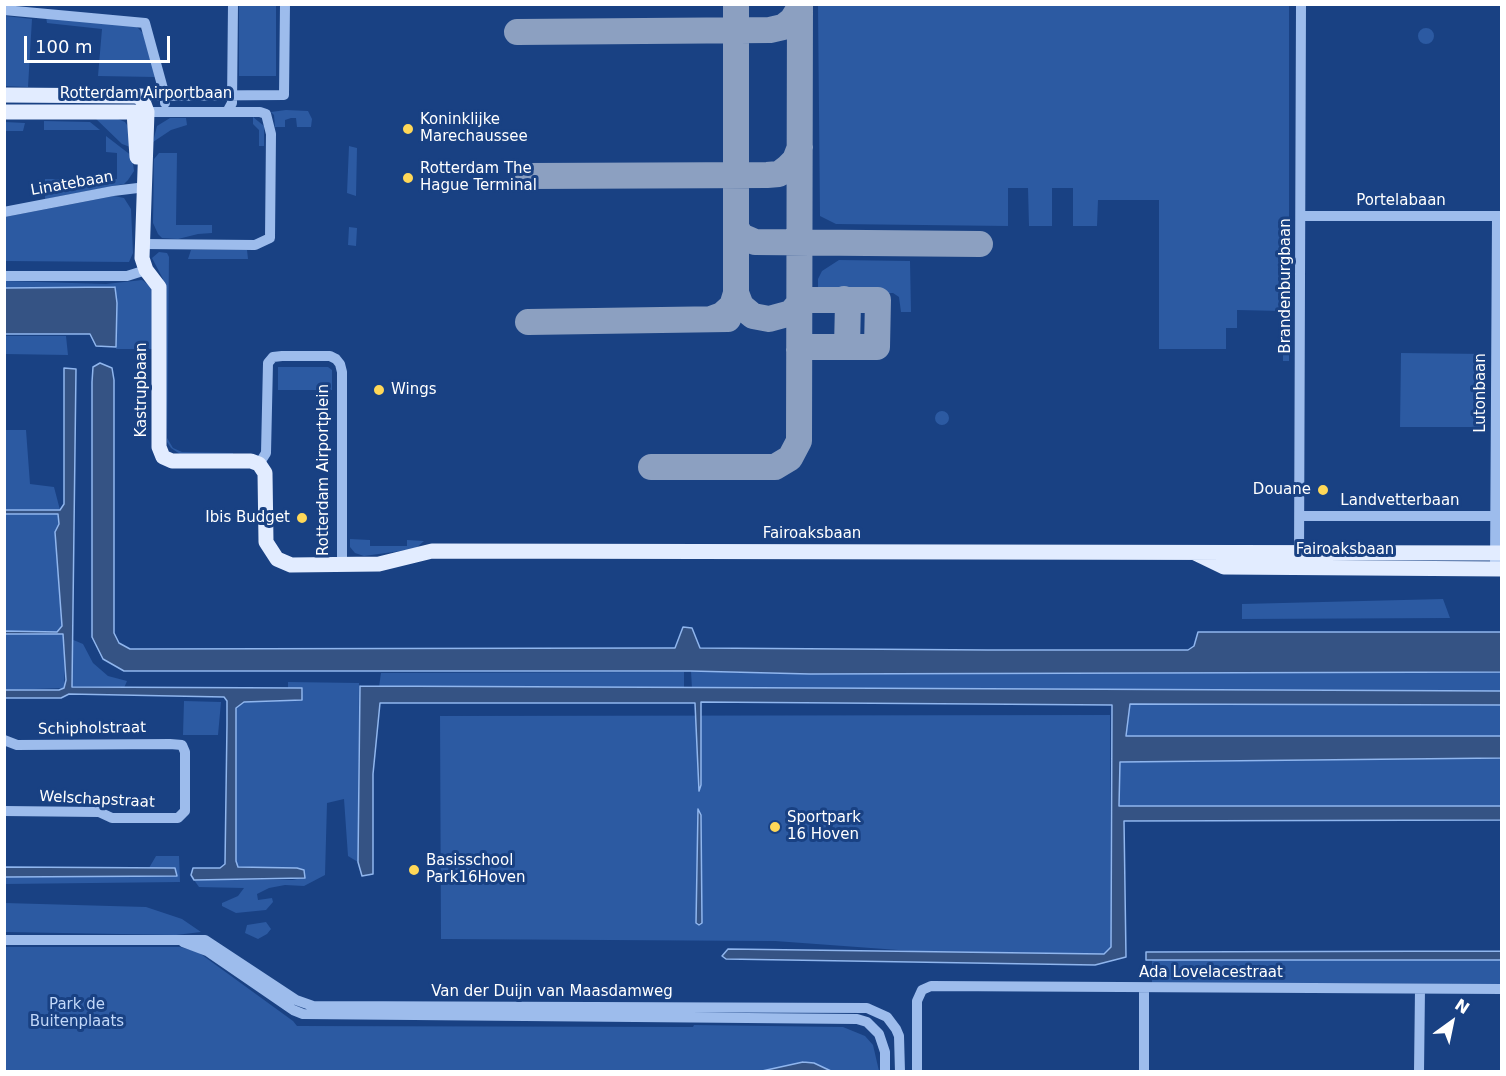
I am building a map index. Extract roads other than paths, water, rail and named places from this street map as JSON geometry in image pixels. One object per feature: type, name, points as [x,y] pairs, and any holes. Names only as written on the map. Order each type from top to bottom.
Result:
[{"type":"main road","name":"Rotterdam Airportbaan","points":[[4,95],[141,96]]},
{"type":"main road","name":"Kastrupbaan","points":[[141,96],[141,188],[145,217],[142,258],[146,270],[159,287],[159,447],[163,457],[172,461],[259,464]]},
{"type":"main road","name":"Rotterdam Airportbaan","points":[[4,112],[141,112]]},
{"type":"main road","name":"Rotterdam Airportplein","points":[[259,464],[265,473],[266,542],[277,559],[291,565],[379,564],[432,551]]},
{"type":"main road","name":"Fairoaksbaan","points":[[432,551],[1498,553]]},
{"type":"main road","name":"Fairoaksbaan","points":[[1193,552],[1224,567],[1498,570]]},
{"type":"street","points":[[226,112],[232,103],[233,4]]},
{"type":"street","name":"Rotterdam Airportbaan","points":[[141,96],[284,95],[285,4]]},
{"type":"street","name":"Brandenburgbaan","points":[[1299,568],[1301,4]]},
{"type":"street","points":[[4,10],[145,23],[165,96],[164,112]]},
{"type":"street","points":[[32,95],[32,112]]},
{"type":"street","name":"Rotterdam Airportbaan","points":[[141,112],[266,114],[271,134],[270,238],[255,245],[177,245],[142,238]]},
{"type":"street","name":"Linatebaan","points":[[4,212],[141,188]]},
{"type":"street","name":"Portelabaan","points":[[1301,216],[1499,216]]},
{"type":"street","name":"Lutonbaan","points":[[1498,570],[1499,216]]},
{"type":"street","points":[[4,276],[127,276],[146,270]]},
{"type":"street","name":"Rotterdam Airportplein","points":[[259,464],[266,453],[268,363],[273,357],[330,356],[340,364],[342,565]]},
{"type":"street","name":"Landvetterbaan","points":[[1300,516],[1498,516]]},
{"type":"street","name":"Schipholstraat","points":[[4,740],[17,745],[96,746],[105,742],[182,745],[185,752],[185,812]]},
{"type":"street","name":"Welschapstraat","points":[[4,812],[99,812],[112,818],[178,818],[185,812]]},
{"type":"street","name":"Van der Duijn van Maasdamweg","points":[[4,940],[197,938],[212,943],[296,1000],[313,1006],[867,1008],[887,1017],[896,1029],[899,1036],[900,1071]]},
{"type":"street","name":"Van der Duijn van Maasdamweg","points":[[177,940],[207,951],[293,1010],[303,1014],[857,1019],[867,1022],[879,1034],[885,1052],[885,1071]]},
{"type":"street","name":"Ada Lovelacestraat","points":[[917,1071],[917,1001],[922,990],[930,986],[1502,989]]},
{"type":"street","points":[[1144,988],[1144,1071]]},
{"type":"street","points":[[1419,1071],[1420,989]]},
{"type":"place","name":"Koninklijke Marechaussee","points":[[408,129]]},
{"type":"place","name":"Rotterdam The Hague Terminal","points":[[408,178]]},
{"type":"place","name":"Wings","points":[[379,390]]},
{"type":"place","name":"Douane","points":[[1323,490]]},
{"type":"place","name":"Ibis Budget","points":[[302,518]]},
{"type":"place","name":"Sportpark 16 Hoven","points":[[775,827]]},
{"type":"place","name":"Basisschool Park16Hoven","points":[[414,870]]},
{"type":"park label","name":"Park de Buitenplaats","points":[[77,1014]]}]
